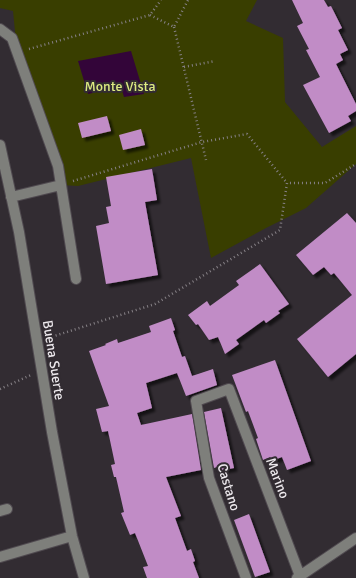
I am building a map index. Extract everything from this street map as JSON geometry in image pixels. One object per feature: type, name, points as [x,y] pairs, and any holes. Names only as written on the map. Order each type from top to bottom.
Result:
[{"type":"street","points":[[0,29],[12,38],[58,166],[76,279]]},
{"type":"street","name":"Buena Suerte","points":[[0,145],[19,232],[42,371],[72,536],[84,578]]},
{"type":"street","points":[[11,196],[61,185]]},
{"type":"street","name":"Castano","points":[[229,389],[196,401],[209,478],[246,578]]},
{"type":"street","name":"Marino","points":[[229,389],[299,577]]},
{"type":"street","points":[[0,557],[72,536]]},
{"type":"street","points":[[299,577],[356,538]]},
{"type":"path","points":[[17,52],[150,15],[161,0]]},
{"type":"path","points":[[188,0],[174,27],[206,160]]},
{"type":"path","points":[[150,15],[174,27]]},
{"type":"path","points":[[184,67],[215,61]]},
{"type":"path","points":[[37,341],[156,304],[280,230],[287,183],[246,134],[202,142],[61,185]]},
{"type":"path","points":[[287,183],[326,183],[356,164]]},
{"type":"path","points":[[0,389],[42,371]]},
{"type":"green space","name":"Monte Vista","points":[[0,0],[257,0],[246,21],[283,38],[285,102],[322,147],[356,126],[356,164],[306,208],[211,258],[191,158],[78,186],[61,185],[17,52],[13,11],[0,8]]},
{"type":"shaded area","points":[[131,51],[144,94],[124,97],[121,87],[88,94],[78,61]]},
{"type":"building","points":[[292,0],[324,0],[328,7],[331,6],[342,28],[338,30],[348,50],[340,54],[343,60],[336,64],[356,104],[356,111],[348,116],[351,121],[329,133],[303,85],[320,77],[306,50],[309,49],[297,26],[303,23]]},
{"type":"building","points":[[107,116],[111,131],[82,138],[78,123]]},
{"type":"building","points":[[141,129],[145,145],[123,150],[119,135]]},
{"type":"building","points":[[152,169],[157,200],[145,202],[158,275],[106,284],[96,226],[109,223],[106,207],[111,206],[106,177]]},
{"type":"building","points":[[347,213],[356,223],[356,354],[328,377],[297,339],[352,295],[334,273],[331,275],[324,267],[313,275],[296,255]]},
{"type":"building","points":[[260,264],[289,304],[278,311],[280,313],[266,323],[264,320],[236,340],[239,344],[225,354],[218,337],[209,340],[198,324],[196,325],[188,315],[207,301],[210,306],[239,285],[236,281]]},
{"type":"building","points":[[171,318],[175,330],[173,331],[182,357],[185,356],[192,376],[213,369],[217,385],[186,396],[177,373],[146,383],[152,408],[137,413],[141,425],[192,414],[201,470],[166,477],[181,516],[175,518],[187,551],[191,549],[195,561],[193,562],[199,578],[147,578],[143,567],[148,566],[135,533],[130,535],[121,513],[124,512],[116,477],[114,477],[111,465],[115,464],[108,431],[102,432],[96,409],[109,406],[89,351],[117,339],[118,343],[151,332],[149,326]]},
{"type":"building","points":[[275,360],[311,461],[287,470],[282,457],[274,460],[270,457],[263,460],[256,439],[258,438],[232,375]]},
{"type":"building","points":[[221,408],[234,468],[218,471],[217,467],[214,468],[204,412]]},
{"type":"building","points":[[249,514],[270,572],[255,577],[234,520]]}]
